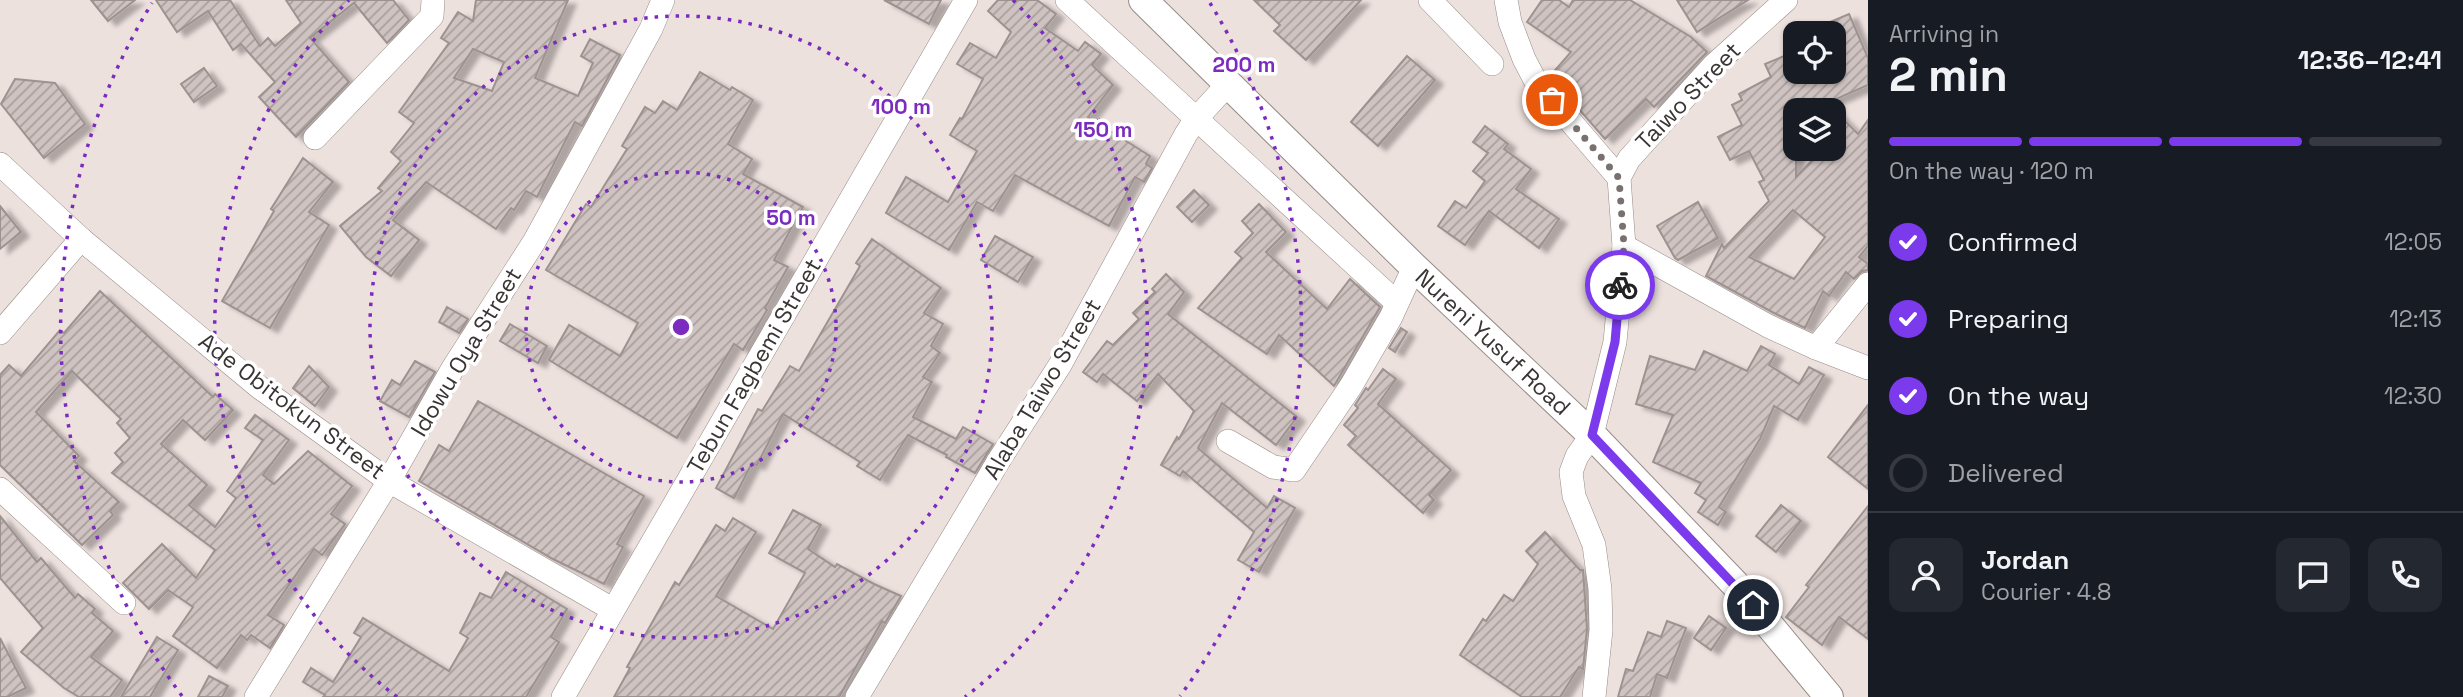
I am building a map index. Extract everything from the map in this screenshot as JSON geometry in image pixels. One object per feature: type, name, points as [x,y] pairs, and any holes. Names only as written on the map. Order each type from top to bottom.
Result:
[{"type":"street","points":[[315,138],[432,16],[433,0]]},
{"type":"street","name":"Idowu Oya Street","points":[[256,697],[390,481],[453,368],[534,242],[651,29],[663,0]]},
{"type":"street","name":"Tebun Fagbemi Street","points":[[563,697],[966,0]]},
{"type":"street","points":[[1067,0],[1397,303]]},
{"type":"street","name":"Nureni Yusuf Road","points":[[1143,0],[1414,267],[1592,435],[1735,584],[1829,697]]},
{"type":"street","points":[[1430,0],[1492,64]]},
{"type":"street","points":[[1506,0],[1510,22],[1535,80],[1619,178],[1624,246],[1615,342],[1592,435],[1577,456],[1571,472],[1574,496],[1594,545],[1600,589],[1601,630],[1594,697]]},
{"type":"street","name":"Taiwo Street","points":[[1619,178],[1629,159],[1714,65],[1786,0]]},
{"type":"street","name":"Alaba Taiwo Street","points":[[857,697],[1001,457],[1060,365],[1195,120],[1228,84]]},
{"type":"street","name":"Ade Obitokun Street","points":[[0,163],[81,239],[259,387],[390,481],[612,609]]},
{"type":"street","points":[[0,333],[81,239]]},
{"type":"street","points":[[1624,246],[1768,326],[1868,368]]},
{"type":"street","points":[[1227,441],[1273,467],[1294,470],[1351,386],[1414,267]]},
{"type":"street","points":[[1816,348],[1868,284]]},
{"type":"street","points":[[0,489],[124,603]]},
{"type":"building","points":[[91,0],[135,0],[108,21]]},
{"type":"building","points":[[156,0],[230,0],[260,46],[268,38],[275,46],[301,23],[286,0],[393,0],[409,20],[387,43],[354,3],[310,38],[349,82],[296,137],[259,97],[275,82],[241,44],[233,50],[208,11],[177,32]]},
{"type":"building","points":[[476,0],[568,0],[535,78],[578,96],[593,63],[581,56],[590,39],[620,55],[582,126],[575,122],[537,197],[526,191],[514,210],[511,208],[496,229],[426,182],[393,220],[419,240],[391,276],[366,257],[340,226],[382,191],[378,188],[401,161],[391,152],[414,123],[399,112],[449,43],[441,38],[458,12],[473,21]],"holes":[[[473,49],[504,62],[492,91],[454,78]]]},
{"type":"building","points":[[884,0],[941,0],[929,24]]},
{"type":"building","points":[[998,0],[1037,0],[1056,14],[1045,28],[1078,51],[1085,42],[1101,54],[1092,65],[1113,85],[1088,117],[1150,156],[1146,164],[1152,168],[1144,182],[1135,177],[1109,226],[1015,175],[993,211],[977,202],[949,250],[886,213],[906,177],[948,202],[977,151],[950,135],[960,118],[962,119],[983,79],[957,64],[970,43],[996,58],[1011,32],[988,11]]},
{"type":"building","points":[[1254,0],[1361,0],[1306,60],[1274,31],[1280,25]]},
{"type":"building","points":[[1542,0],[1559,0],[1569,7],[1573,0],[1630,0],[1691,37],[1707,52],[1654,107],[1646,99],[1605,139],[1550,76],[1571,52],[1527,22]]},
{"type":"building","points":[[1677,0],[1748,0],[1697,32]]},
{"type":"building","points":[[1849,14],[1868,58],[1868,85],[1838,98],[1783,98],[1783,161],[1796,161],[1796,177],[1811,161],[1846,161],[1846,122],[1858,134],[1868,120],[1868,246],[1859,257],[1868,264],[1868,270],[1862,271],[1854,279],[1846,272],[1829,296],[1823,291],[1805,328],[1706,276],[1722,244],[1724,248],[1769,201],[1759,182],[1764,180],[1749,151],[1730,160],[1718,137],[1742,125],[1732,105],[1742,100],[1739,94],[1771,77],[1765,64],[1783,56],[1783,84],[1846,84],[1846,21],[1832,21]],"holes":[[[1793,210],[1825,237],[1794,279],[1749,257]]]},
{"type":"building","points":[[1407,56],[1435,80],[1378,146],[1351,122]]},
{"type":"building","points":[[204,68],[217,86],[194,102],[181,84]]},
{"type":"building","points":[[700,72],[753,100],[728,144],[752,159],[743,174],[803,207],[774,260],[788,267],[765,308],[767,310],[743,350],[734,344],[677,438],[549,360],[569,325],[620,356],[638,323],[546,270],[586,204],[591,207],[627,149],[622,146],[645,107],[655,113],[663,101],[677,110]]},
{"type":"building","points":[[15,79],[55,83],[85,124],[44,158],[1,104]]},
{"type":"building","points":[[1485,126],[1508,144],[1504,149],[1531,169],[1516,189],[1559,219],[1539,248],[1489,211],[1465,245],[1438,226],[1455,201],[1466,208],[1485,181],[1473,171],[1488,153],[1473,142]]},
{"type":"building","points":[[303,158],[333,182],[309,212],[329,225],[270,328],[222,301],[274,211],[271,209]]},
{"type":"building","points":[[1194,190],[1209,205],[1192,222],[1177,207]]},
{"type":"building","points":[[1698,202],[1718,238],[1678,260],[1657,226]]},
{"type":"building","points":[[1259,204],[1286,232],[1266,252],[1327,309],[1350,279],[1380,307],[1334,386],[1279,335],[1267,354],[1198,308],[1242,258],[1235,252],[1253,233],[1242,221]]},
{"type":"building","points":[[0,206],[21,232],[0,249]]},
{"type":"building","points":[[995,236],[1033,257],[1018,282],[981,260]]},
{"type":"building","points":[[872,239],[941,288],[924,313],[943,324],[931,346],[940,353],[923,377],[932,382],[913,417],[956,439],[963,427],[993,444],[975,473],[908,435],[880,480],[857,466],[860,462],[783,414],[757,465],[752,463],[734,498],[716,488],[758,409],[762,411],[790,366],[799,371],[860,266],[856,263]]},
{"type":"building","points":[[1166,274],[1184,292],[1168,314],[1297,417],[1276,445],[1222,403],[1198,448],[1267,508],[1274,496],[1295,508],[1259,572],[1238,560],[1254,532],[1183,471],[1180,476],[1161,465],[1194,411],[1158,374],[1137,401],[1103,374],[1097,382],[1083,372],[1107,341],[1113,345],[1139,319],[1133,313],[1155,292],[1152,289]]},
{"type":"building","points":[[100,291],[213,397],[215,394],[233,410],[205,440],[183,420],[161,444],[207,485],[189,505],[215,527],[236,498],[227,491],[263,440],[245,428],[255,415],[289,440],[263,475],[274,484],[308,451],[352,486],[331,514],[345,524],[322,555],[314,549],[268,615],[284,625],[270,648],[251,635],[247,640],[241,635],[217,668],[173,636],[193,607],[168,590],[149,609],[123,583],[162,544],[196,578],[215,550],[112,473],[123,462],[115,453],[130,438],[117,423],[121,419],[72,371],[36,412],[79,456],[74,461],[119,502],[110,511],[113,515],[82,545],[0,465],[0,375],[9,365],[21,376],[60,330],[64,333]]},
{"type":"building","points":[[447,307],[468,319],[459,333],[439,322]]},
{"type":"building","points":[[510,324],[547,346],[538,363],[500,341]]},
{"type":"building","points":[[1401,328],[1407,332],[1395,352],[1389,348]]},
{"type":"building","points":[[1761,346],[1775,354],[1769,365],[1799,384],[1809,367],[1824,375],[1798,420],[1774,406],[1760,439],[1719,507],[1726,512],[1718,525],[1698,512],[1706,500],[1695,493],[1701,483],[1653,462],[1673,415],[1636,404],[1650,356],[1695,370],[1704,351],[1747,371]]},
{"type":"building","points":[[415,361],[435,372],[409,417],[380,401],[392,380],[400,385]]},
{"type":"building","points":[[309,366],[329,387],[315,406],[293,388]]},
{"type":"building","points":[[1383,369],[1396,379],[1378,404],[1451,470],[1429,495],[1434,500],[1423,513],[1348,445],[1356,436],[1344,425],[1358,408],[1355,405],[1366,388],[1368,390]]},
{"type":"building","points":[[478,401],[644,496],[617,544],[623,547],[604,584],[553,559],[419,481],[439,445],[449,451]]},
{"type":"building","points":[[1868,405],[1868,489],[1828,457]]},
{"type":"building","points":[[1781,505],[1801,521],[1776,552],[1756,536]]},
{"type":"building","points":[[1868,506],[1868,639],[1839,617],[1822,645],[1786,617],[1809,587],[1806,585]]},
{"type":"building","points":[[793,510],[821,525],[808,549],[835,567],[837,564],[901,596],[885,623],[882,621],[839,697],[614,697],[630,668],[627,667],[675,582],[679,585],[716,525],[725,531],[733,518],[756,532],[716,596],[773,629],[805,573],[769,553]]},
{"type":"building","points":[[0,516],[37,562],[41,558],[75,598],[78,594],[95,609],[92,613],[113,631],[91,657],[122,680],[110,697],[79,697],[21,652],[43,628],[0,578]]},
{"type":"building","points":[[1545,532],[1580,570],[1583,570],[1587,629],[1583,669],[1579,667],[1560,697],[1522,697],[1460,655],[1483,619],[1486,621],[1504,595],[1513,601],[1538,564],[1526,551]]},
{"type":"building","points":[[506,572],[567,609],[551,637],[559,642],[526,697],[323,697],[325,695],[303,682],[311,668],[333,682],[361,637],[354,633],[363,618],[449,671],[468,638],[460,633],[480,593],[491,598]]},
{"type":"building","points":[[1709,616],[1726,628],[1711,650],[1694,638]]},
{"type":"building","points":[[1667,621],[1686,628],[1667,678],[1657,674],[1650,697],[1618,697],[1626,669],[1633,671],[1648,632],[1661,637]]},
{"type":"building","points":[[157,637],[178,650],[150,697],[121,697]]},
{"type":"building","points":[[0,638],[26,688],[7,697],[0,697]]},
{"type":"building","points":[[209,676],[228,686],[222,697],[198,697]]},
{"type":"way so far","points":[[1552,100],[1619,178],[1624,246],[1620,285]]},
{"type":"route","points":[[1620,285],[1615,342],[1592,435],[1753,605]]}]
